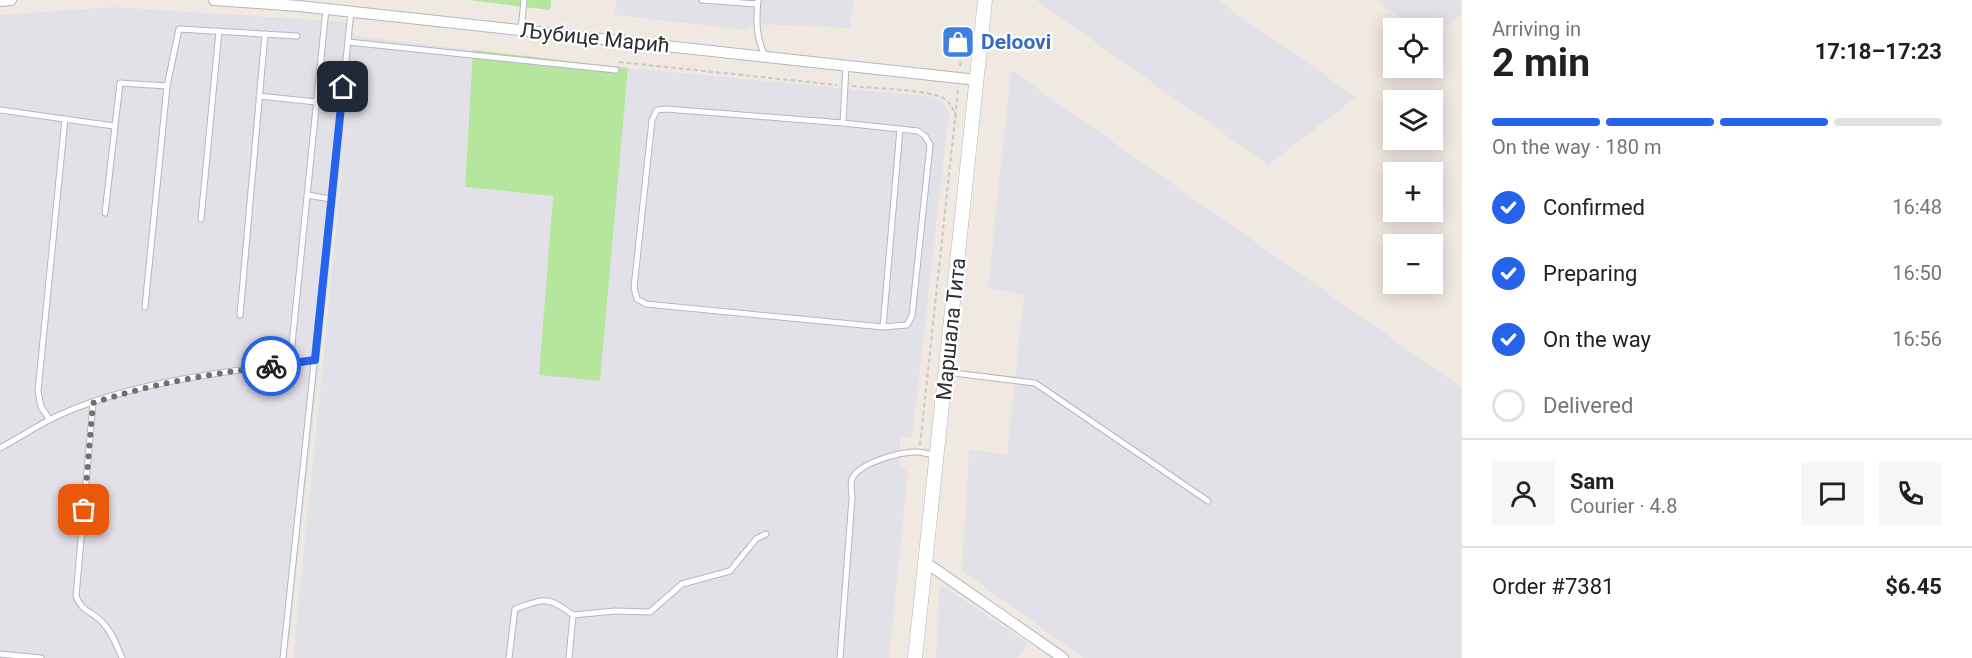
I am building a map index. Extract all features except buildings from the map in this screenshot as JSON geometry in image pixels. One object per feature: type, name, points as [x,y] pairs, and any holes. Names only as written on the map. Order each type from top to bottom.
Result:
[{"type":"main road","name":"Маршала Тита","points":[[915,658],[985,0]]},
{"type":"street","points":[[0,1],[11,0]]},
{"type":"street","name":"Љубице Марић","points":[[214,0],[326,9],[977,80]]},
{"type":"street","points":[[925,562],[1063,658]]},
{"type":"lane","points":[[521,30],[524,0]]},
{"type":"lane","points":[[702,0],[758,2],[755,24],[765,57]]},
{"type":"lane","points":[[290,364],[326,9]]},
{"type":"lane","points":[[283,658],[351,12]]},
{"type":"lane","points":[[145,307],[167,86],[179,29],[297,36]]},
{"type":"lane","points":[[201,219],[219,31]]},
{"type":"lane","points":[[240,315],[265,34]]},
{"type":"lane","points":[[348,42],[616,70]]},
{"type":"lane","points":[[843,123],[846,66]]},
{"type":"lane","points":[[105,213],[120,83],[167,86]]},
{"type":"lane","points":[[259,96],[316,102]]},
{"type":"lane","points":[[0,110],[114,126]]},
{"type":"lane","points":[[657,110],[900,129],[918,131],[925,136],[930,145],[912,316],[907,326],[883,327],[646,304],[637,299],[634,288],[652,120],[657,110]]},
{"type":"lane","points":[[50,420],[41,407],[38,391],[65,119]]},
{"type":"lane","points":[[883,327],[900,129]]},
{"type":"lane","points":[[307,195],[332,199]]},
{"type":"lane","points":[[0,448],[64,413],[123,393],[213,374],[315,360]]},
{"type":"lane","points":[[946,372],[1035,383],[1208,501]]},
{"type":"lane","points":[[93,403],[76,596],[86,612],[103,622],[122,658]]},
{"type":"lane","points":[[840,658],[852,498],[851,480],[857,471],[868,465],[900,454],[919,452],[937,456]]},
{"type":"lane","points":[[509,658],[514,609],[542,600],[559,604],[573,615],[615,611],[650,612],[682,584],[730,571],[756,539],[766,534]]},
{"type":"lane","points":[[569,658],[573,615]]},
{"type":"lane","points":[[0,654],[41,658]]},
{"type":"path","points":[[919,452],[959,78],[962,58],[969,49]]},
{"type":"path","points":[[620,62],[934,94],[950,104],[956,118]]},
{"type":"shaded area","points":[[616,0],[853,0],[850,28],[756,24],[747,30],[615,15]]},
{"type":"shaded area","points":[[1036,0],[1217,0],[1356,97],[1268,165]]},
{"type":"shaded area","points":[[1376,0],[1459,0],[1462,2],[1462,15],[1443,27],[1443,18],[1402,18]]},
{"type":"shaded area","points":[[113,7],[346,22],[354,36],[473,50],[465,187],[553,196],[539,375],[600,381],[628,68],[934,97],[943,104],[949,113],[912,437],[900,437],[900,464],[908,473],[889,658],[293,658],[348,101],[287,658],[0,658],[0,15]]},
{"type":"shaded area","points":[[1011,70],[1462,388],[1462,658],[1084,658],[962,571],[969,450],[1007,454],[1024,295],[988,288]]},
{"type":"shaded area","points":[[940,584],[1028,643],[1017,658],[936,658]]},
{"type":"green space","points":[[468,0],[551,0],[550,10]]},
{"type":"green space","points":[[473,50],[628,68],[600,381],[539,375],[553,196],[465,187]]},
{"type":"way so far","points":[[84,510],[93,403],[123,393],[213,374],[271,366]]},
{"type":"place","name":"Deloovi","points":[[958,42]]},
{"type":"route","points":[[271,366],[315,360],[343,87]]}]
